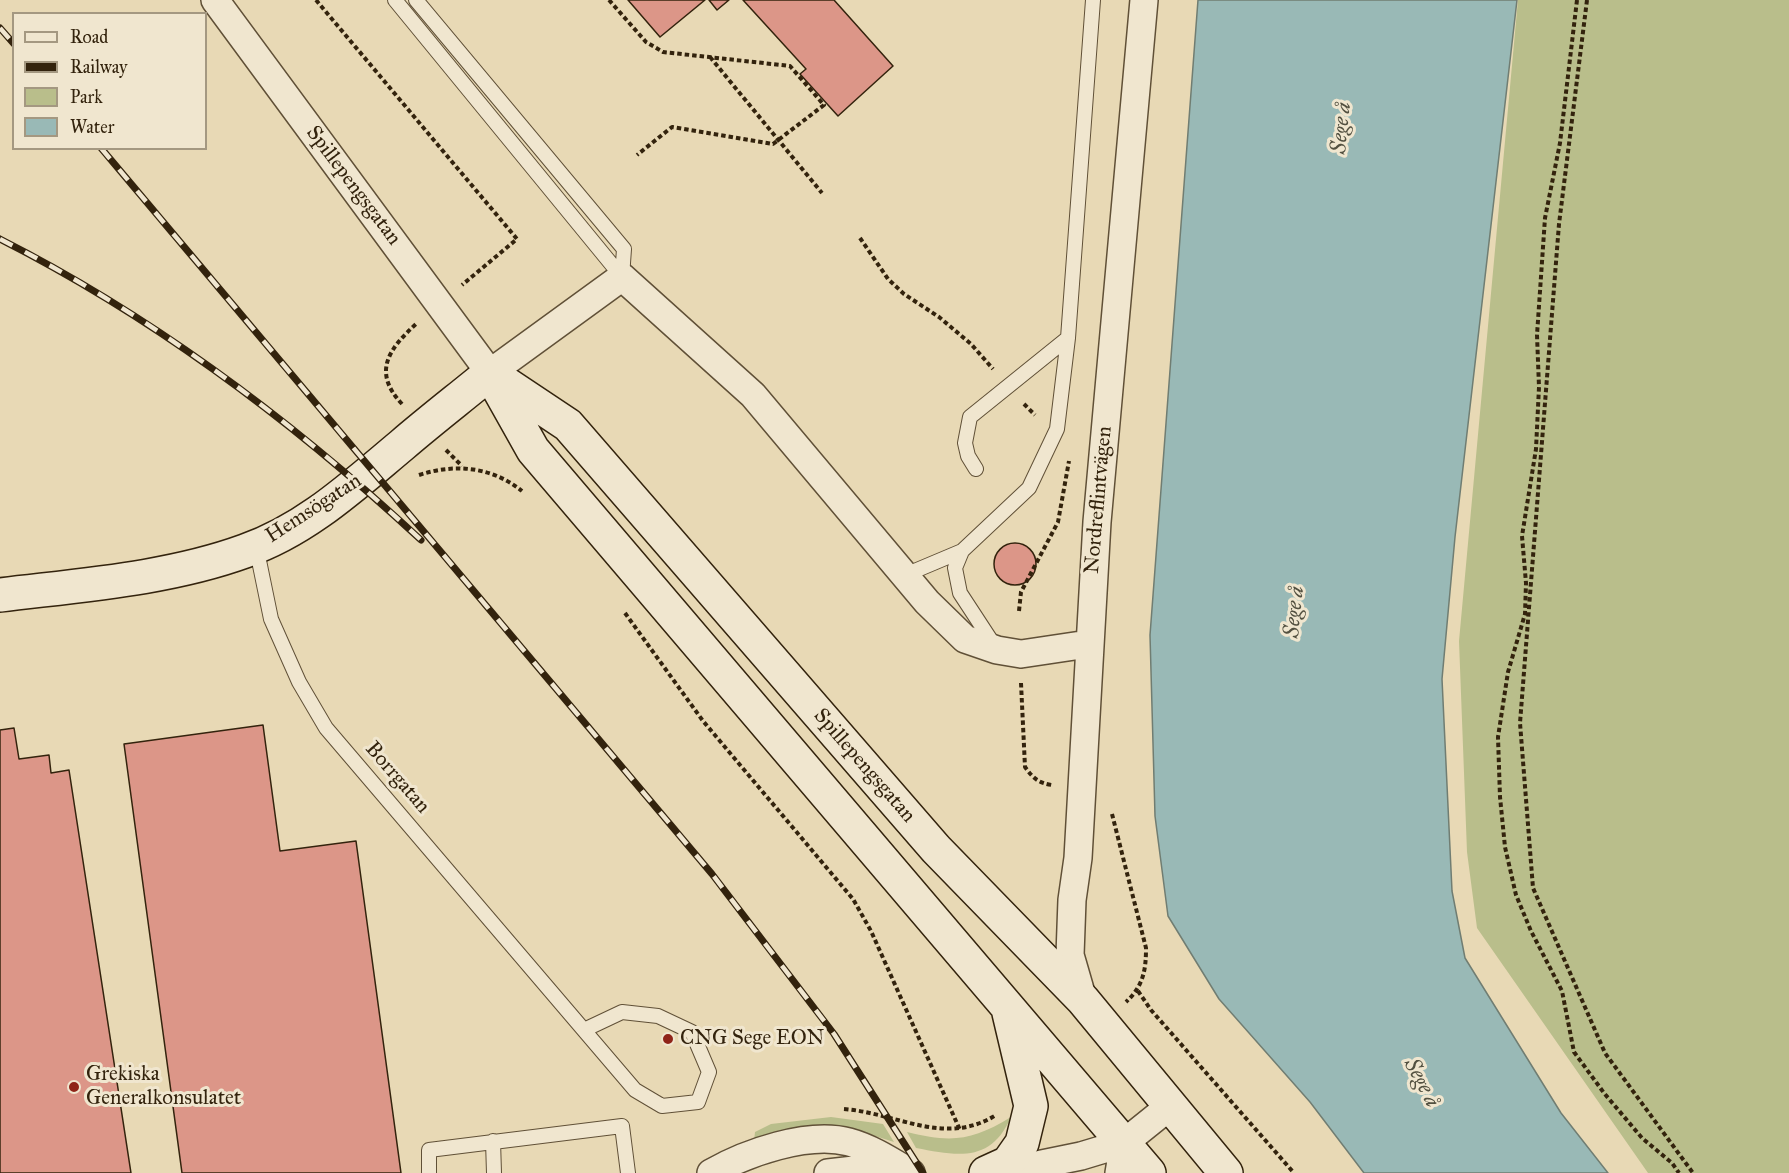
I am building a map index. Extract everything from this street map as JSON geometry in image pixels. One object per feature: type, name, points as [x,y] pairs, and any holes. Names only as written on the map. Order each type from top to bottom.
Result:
[{"type":"street","name":"Spillepengsgatan","points":[[215,0],[490,373],[533,450],[1009,1011],[1121,1158],[1149,1173]]},
{"type":"street","name":"Nordreflintvägen","points":[[1083,1000],[1070,955],[1072,900],[1078,858],[1088,644],[1144,0]]},
{"type":"street","points":[[490,373],[622,277],[753,394],[905,575],[965,639],[997,650],[1021,654],[1088,644]]},
{"type":"street","name":"Spillepengsgatan","points":[[490,373],[568,425],[936,849],[1083,1000],[1226,1173]]},
{"type":"street","name":"Hemsögatan","points":[[0,596],[104,582],[193,566],[256,546],[286,532],[360,483],[490,373]]},
{"type":"street","points":[[986,1173],[1008,1163],[1022,1143],[1031,1106],[1009,1011]]},
{"type":"street","points":[[998,1173],[1081,1156],[1121,1158],[1170,1106]]},
{"type":"street","points":[[711,1173],[771,1147],[814,1141],[847,1141],[878,1154],[911,1173]]},
{"type":"street","points":[[828,1173],[863,1169],[897,1173]]},
{"type":"lane","points":[[395,0],[622,277]]},
{"type":"lane","points":[[416,0],[624,249],[622,277]]},
{"type":"lane","points":[[905,575],[962,551],[1029,488],[1057,429],[1068,338],[1093,0]]},
{"type":"lane","points":[[976,469],[968,456],[965,443],[970,417],[1068,338]]},
{"type":"lane","name":"Borrgatan","points":[[256,546],[272,620],[299,682],[326,728],[586,1029],[635,1090],[662,1106],[698,1102],[709,1072],[692,1032],[658,1016],[622,1012],[586,1029]]},
{"type":"lane","points":[[962,551],[955,568],[960,593],[997,650]]},
{"type":"lane","points":[[429,1173],[429,1150],[622,1126],[628,1173]]},
{"type":"lane","points":[[493,1141],[494,1173]]},
{"type":"path","points":[[316,0],[517,239]]},
{"type":"path","points":[[609,0],[646,42],[663,52],[790,66],[824,105],[773,144],[672,128],[637,155]]},
{"type":"path","points":[[1577,0],[1560,143],[1545,218],[1537,335],[1539,387],[1536,449],[1521,536],[1526,583],[1524,614],[1508,672],[1498,737],[1500,797],[1505,847],[1516,895],[1531,931],[1562,991],[1574,1052],[1604,1093],[1642,1138],[1672,1163],[1679,1173]]},
{"type":"path","points":[[1587,0],[1559,224],[1520,723],[1533,888],[1605,1053],[1693,1173]]},
{"type":"path","points":[[709,57],[822,193]]},
{"type":"path","points":[[860,238],[888,279],[904,294],[939,317],[971,344],[1029,412],[1037,416]]},
{"type":"path","points":[[1019,611],[1021,592],[1058,522],[1070,456]]},
{"type":"path","points":[[412,477],[435,470],[462,467],[490,472],[511,482],[528,496]]},
{"type":"path","points":[[623,610],[703,721],[854,899],[871,931],[960,1130]]},
{"type":"path","points":[[1020,673],[1025,767],[1041,784],[1063,787]]},
{"type":"path","points":[[1111,809],[1146,948],[1146,968],[1138,990],[1151,1010],[1294,1173]]},
{"type":"green space","points":[[1518,0],[1789,0],[1789,1173],[1648,1173],[1477,928],[1467,852],[1459,641]]},
{"type":"green space","points":[[831,1117],[883,1124],[894,1142],[856,1130],[754,1141],[755,1132],[771,1124]]},
{"type":"green space","points":[[1011,1117],[1003,1132],[994,1142],[972,1153],[946,1153],[916,1148],[907,1132],[936,1138],[961,1138],[984,1131]]},
{"type":"water","name":"Sege å","points":[[1198,0],[1517,0],[1455,537],[1442,679],[1452,891],[1465,958],[1561,1113],[1608,1173],[1364,1173],[1310,1102],[1219,999],[1168,916],[1155,816],[1150,635]]},
{"type":"building","points":[[628,0],[705,0],[660,37]]},
{"type":"building","points":[[709,0],[729,0],[717,10]]},
{"type":"building","points":[[743,0],[834,0],[893,66],[838,116],[800,74],[806,69]]},
{"type":"building","points":[[1015,543],[1030,549],[1036,564],[1030,579],[1015,585],[1000,579],[994,564],[1000,549]]},
{"type":"building","points":[[263,725],[280,851],[356,841],[401,1173],[182,1173],[124,744]]},
{"type":"building","points":[[14,728],[19,759],[49,755],[51,773],[69,770],[131,1173],[0,1173],[0,730]]},
{"type":"railway","points":[[0,28],[12,42]]},
{"type":"railway","points":[[103,150],[712,874],[834,1034],[923,1173]]},
{"type":"railway","points":[[0,239],[113,302],[221,375],[324,455],[421,540]]},
{"type":"place","name":"CNG Sege EON","points":[[668,1039]]},
{"type":"place","name":"Grekiska Generalkonsulatet","points":[[74,1087]]}]
